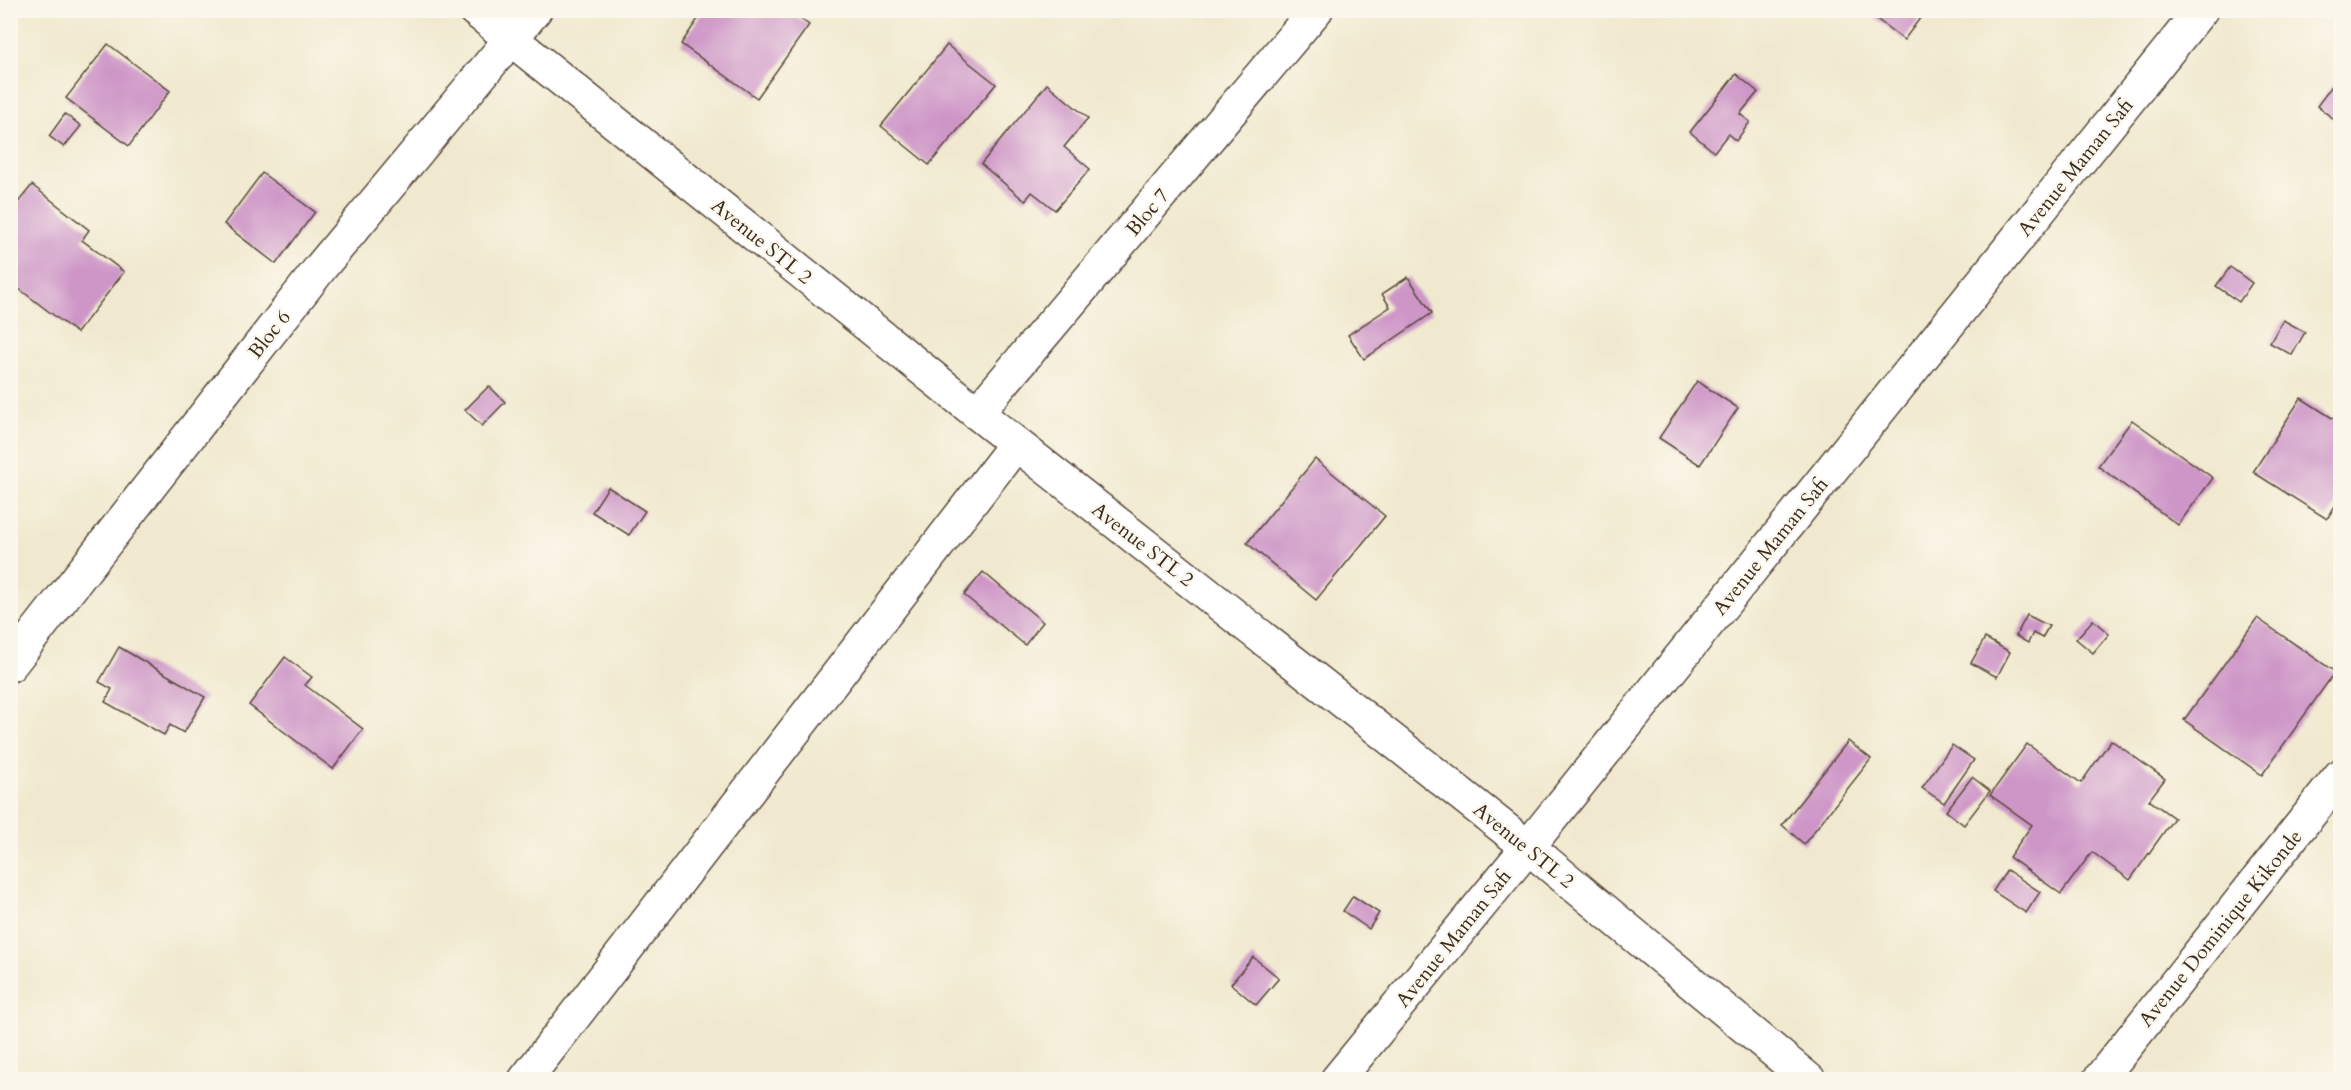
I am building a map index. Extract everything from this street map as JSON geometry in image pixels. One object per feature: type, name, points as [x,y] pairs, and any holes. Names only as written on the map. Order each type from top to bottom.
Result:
[{"type":"street","name":"Avenue STL 2","points":[[475,10],[977,413],[1528,847],[1809,1080]]},
{"type":"street","name":"Bloc 6","points":[[10,664],[321,267],[535,10]]},
{"type":"street","name":"Bloc 7","points":[[977,413],[1316,10]]},
{"type":"street","name":"Avenue Maman Safi","points":[[1337,1080],[1528,847],[2201,10]]},
{"type":"street","points":[[525,1080],[1016,444]]},
{"type":"street","name":"Avenue Dominique Kikonde","points":[[2099,1080],[2340,776]]},
{"type":"building","points":[[704,10],[788,10],[809,25],[757,98],[681,44]]},
{"type":"building","points":[[1865,10],[1926,10],[1904,40]]},
{"type":"building","points":[[108,44],[170,91],[129,146],[66,98]]},
{"type":"building","points":[[947,45],[996,84],[929,165],[881,126]]},
{"type":"building","points":[[1736,74],[1758,92],[1740,114],[1750,122],[1736,141],[1728,134],[1714,152],[1690,132]]},
{"type":"building","points":[[2340,75],[2340,124],[2317,106]]},
{"type":"building","points":[[1047,84],[1088,118],[1064,147],[1090,169],[1055,210],[1032,192],[1025,201],[981,164]]},
{"type":"building","points":[[65,114],[81,126],[64,147],[49,136]]},
{"type":"building","points":[[262,173],[315,212],[276,264],[224,224]]},
{"type":"building","points":[[32,185],[89,230],[82,240],[124,272],[77,333],[10,282],[10,201],[16,205]]},
{"type":"building","points":[[2230,267],[2252,283],[2239,302],[2216,286]]},
{"type":"building","points":[[1408,277],[1432,313],[1364,359],[1348,335],[1390,307],[1382,294]]},
{"type":"building","points":[[2283,320],[2305,332],[2292,355],[2270,343]]},
{"type":"building","points":[[1697,381],[1738,408],[1700,465],[1659,438]]},
{"type":"building","points":[[489,386],[505,402],[482,426],[465,410]]},
{"type":"building","points":[[2301,398],[2340,423],[2340,498],[2327,519],[2253,472]]},
{"type":"building","points":[[2132,420],[2213,478],[2178,525],[2098,466]]},
{"type":"building","points":[[1315,459],[1385,516],[1316,600],[1247,543]]},
{"type":"building","points":[[608,487],[645,511],[629,535],[592,512]]},
{"type":"building","points":[[983,572],[1043,622],[1025,645],[964,595]]},
{"type":"building","points":[[2027,615],[2049,626],[2042,638],[2033,633],[2028,643],[2016,636]]},
{"type":"building","points":[[2257,618],[2335,672],[2262,775],[2184,720]]},
{"type":"building","points":[[2093,620],[2109,634],[2093,653],[2076,639]]},
{"type":"building","points":[[1985,638],[2010,652],[1997,677],[1971,663]]},
{"type":"building","points":[[119,647],[205,697],[184,733],[170,725],[164,735],[105,702],[112,689],[99,682]]},
{"type":"building","points":[[285,657],[312,677],[305,685],[363,729],[333,769],[249,705]]},
{"type":"building","points":[[2111,740],[2165,779],[2149,800],[2174,818],[2130,880],[2092,852],[2061,894],[2009,857],[2032,825],[1990,795],[2027,744],[2081,783]]},
{"type":"building","points":[[1848,741],[1871,759],[1804,844],[1782,825]]},
{"type":"building","points":[[1952,745],[1974,760],[1944,803],[1922,788]]},
{"type":"building","points":[[1972,777],[1990,791],[1964,825],[1946,811]]},
{"type":"building","points":[[2007,870],[2040,892],[2026,913],[1993,891]]},
{"type":"building","points":[[1353,896],[1379,913],[1369,929],[1343,911]]},
{"type":"building","points":[[1253,957],[1279,978],[1256,1005],[1231,984]]}]
